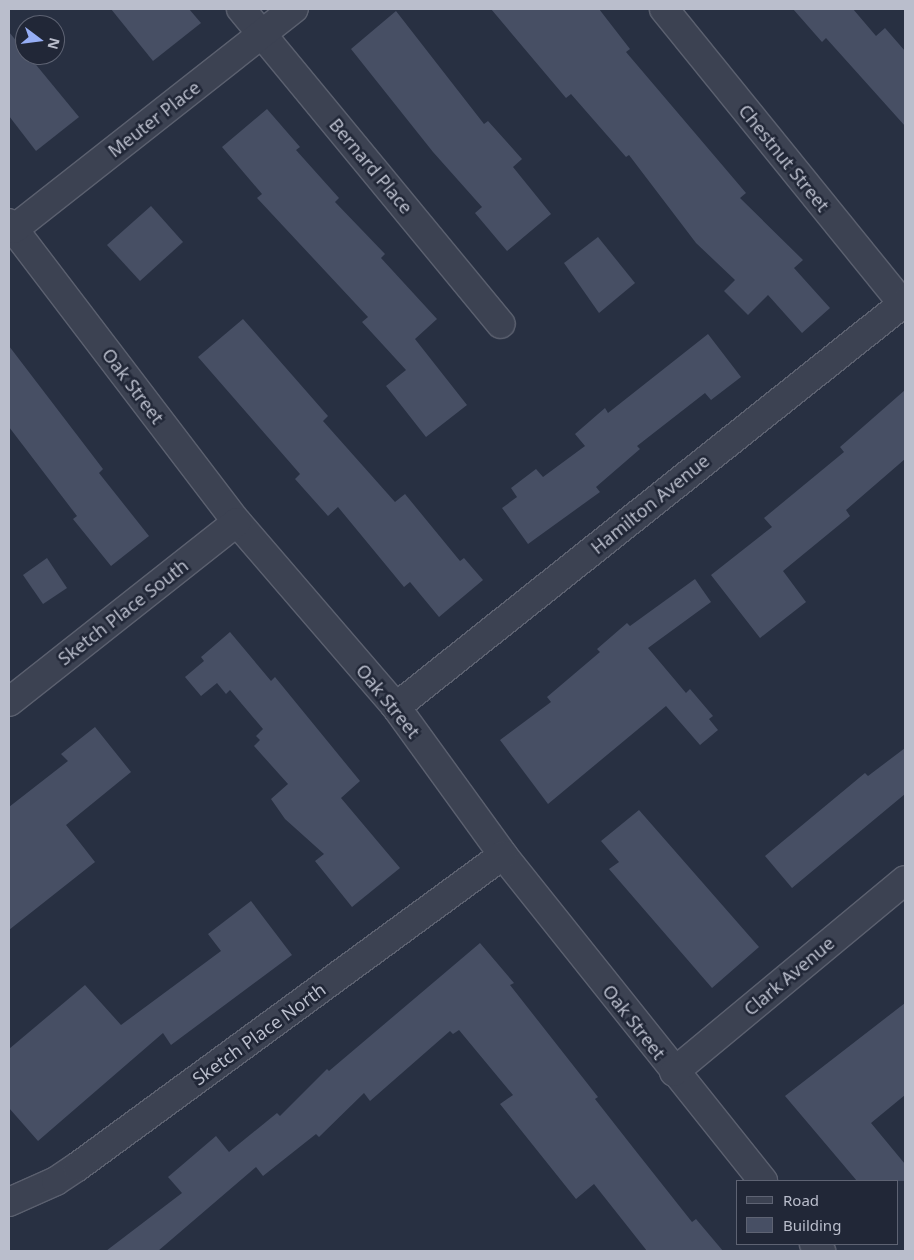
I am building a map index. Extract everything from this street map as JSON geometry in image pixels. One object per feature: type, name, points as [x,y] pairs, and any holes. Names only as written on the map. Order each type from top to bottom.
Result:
[{"type":"street","name":"Bernard Place","points":[[241,9],[501,324]]},
{"type":"street","name":"Meuter Place","points":[[11,226],[262,36],[294,9]]},
{"type":"street","name":"Chestnut Street","points":[[664,9],[904,305]]},
{"type":"street","name":"Oak Street","points":[[11,226],[237,522],[396,707],[503,855],[674,1072],[762,1180]]},
{"type":"street","name":"Hamilton Avenue","points":[[396,707],[904,305]]},
{"type":"street","name":"Sketch Place South","points":[[9,702],[237,522]]},
{"type":"street","name":"Sketch Place North","points":[[9,1202],[56,1181],[77,1167],[503,855]]},
{"type":"street","name":"Clark Avenue","points":[[674,1072],[905,880]]},
{"type":"building","points":[[111,9],[189,9],[201,23],[153,61]]},
{"type":"building","points":[[491,9],[599,9],[630,49],[626,52],[746,193],[740,198],[803,260],[794,268],[830,308],[802,333],[768,295],[748,315],[724,291],[735,280],[696,243],[629,155],[626,157],[571,94],[566,98]]},
{"type":"building","points":[[793,9],[853,9],[876,36],[885,28],[905,51],[905,126],[826,38],[822,42]]},
{"type":"building","points":[[396,11],[484,124],[488,121],[522,159],[513,167],[551,214],[507,251],[475,213],[482,207],[433,152],[351,49]]},
{"type":"building","points":[[9,32],[15,39],[15,65],[36,65],[79,117],[36,151],[9,116]]},
{"type":"building","points":[[267,109],[300,147],[296,150],[339,198],[335,202],[385,254],[381,258],[437,319],[415,339],[467,405],[426,437],[386,386],[406,370],[362,322],[368,317],[257,198],[262,194],[222,147]]},
{"type":"building","points":[[151,206],[183,242],[140,281],[107,245]]},
{"type":"building","points":[[598,237],[635,283],[599,313],[564,263]]},
{"type":"building","points":[[243,319],[328,416],[323,421],[395,502],[405,494],[460,561],[464,558],[483,580],[439,617],[410,582],[404,587],[338,507],[328,516],[295,479],[300,474],[198,357]]},
{"type":"building","points":[[708,334],[741,377],[711,400],[705,393],[637,446],[640,449],[596,487],[600,492],[528,544],[502,508],[517,497],[511,488],[536,469],[543,477],[585,446],[575,434],[605,408],[608,413]]},
{"type":"building","points":[[9,346],[103,469],[99,473],[149,536],[111,566],[73,519],[77,516],[9,427]]},
{"type":"building","points":[[905,390],[905,459],[846,510],[850,516],[783,571],[806,602],[760,638],[711,575],[772,527],[764,518],[844,452],[840,447]]},
{"type":"building","points":[[47,558],[67,588],[43,604],[23,575]]},
{"type":"building","points":[[695,579],[711,602],[648,648],[686,693],[690,689],[713,716],[709,719],[718,730],[700,745],[666,706],[548,804],[500,740],[551,702],[547,697],[600,652],[597,649],[627,623],[630,626]]},
{"type":"building","points":[[230,632],[271,681],[275,677],[360,781],[341,798],[400,868],[352,907],[315,861],[324,854],[285,819],[271,799],[288,784],[254,746],[260,740],[256,736],[263,729],[230,690],[226,694],[217,683],[201,696],[185,677],[204,661],[201,657]]},
{"type":"building","points":[[95,727],[131,772],[66,825],[95,862],[9,930],[9,807],[68,761],[61,754]]},
{"type":"building","points":[[905,748],[905,794],[792,888],[765,856],[865,773],[868,776]]},
{"type":"building","points":[[639,810],[759,947],[712,988],[609,869],[619,862],[601,841]]},
{"type":"building","points":[[251,901],[292,955],[171,1045],[163,1033],[38,1141],[9,1108],[9,1049],[85,985],[121,1025],[221,951],[208,934]]},
{"type":"building","points":[[480,943],[514,983],[510,985],[598,1097],[595,1099],[635,1150],[692,1222],[696,1219],[723,1251],[647,1251],[594,1184],[576,1199],[500,1104],[513,1095],[459,1030],[453,1034],[450,1031],[370,1101],[364,1093],[319,1137],[316,1134],[263,1176],[256,1167],[158,1251],[106,1251],[182,1193],[168,1177],[216,1136],[229,1152],[277,1113],[280,1116],[327,1069],[329,1071]]},
{"type":"building","points":[[905,1003],[905,1095],[871,1123],[905,1164],[905,1181],[856,1180],[785,1096]]}]
